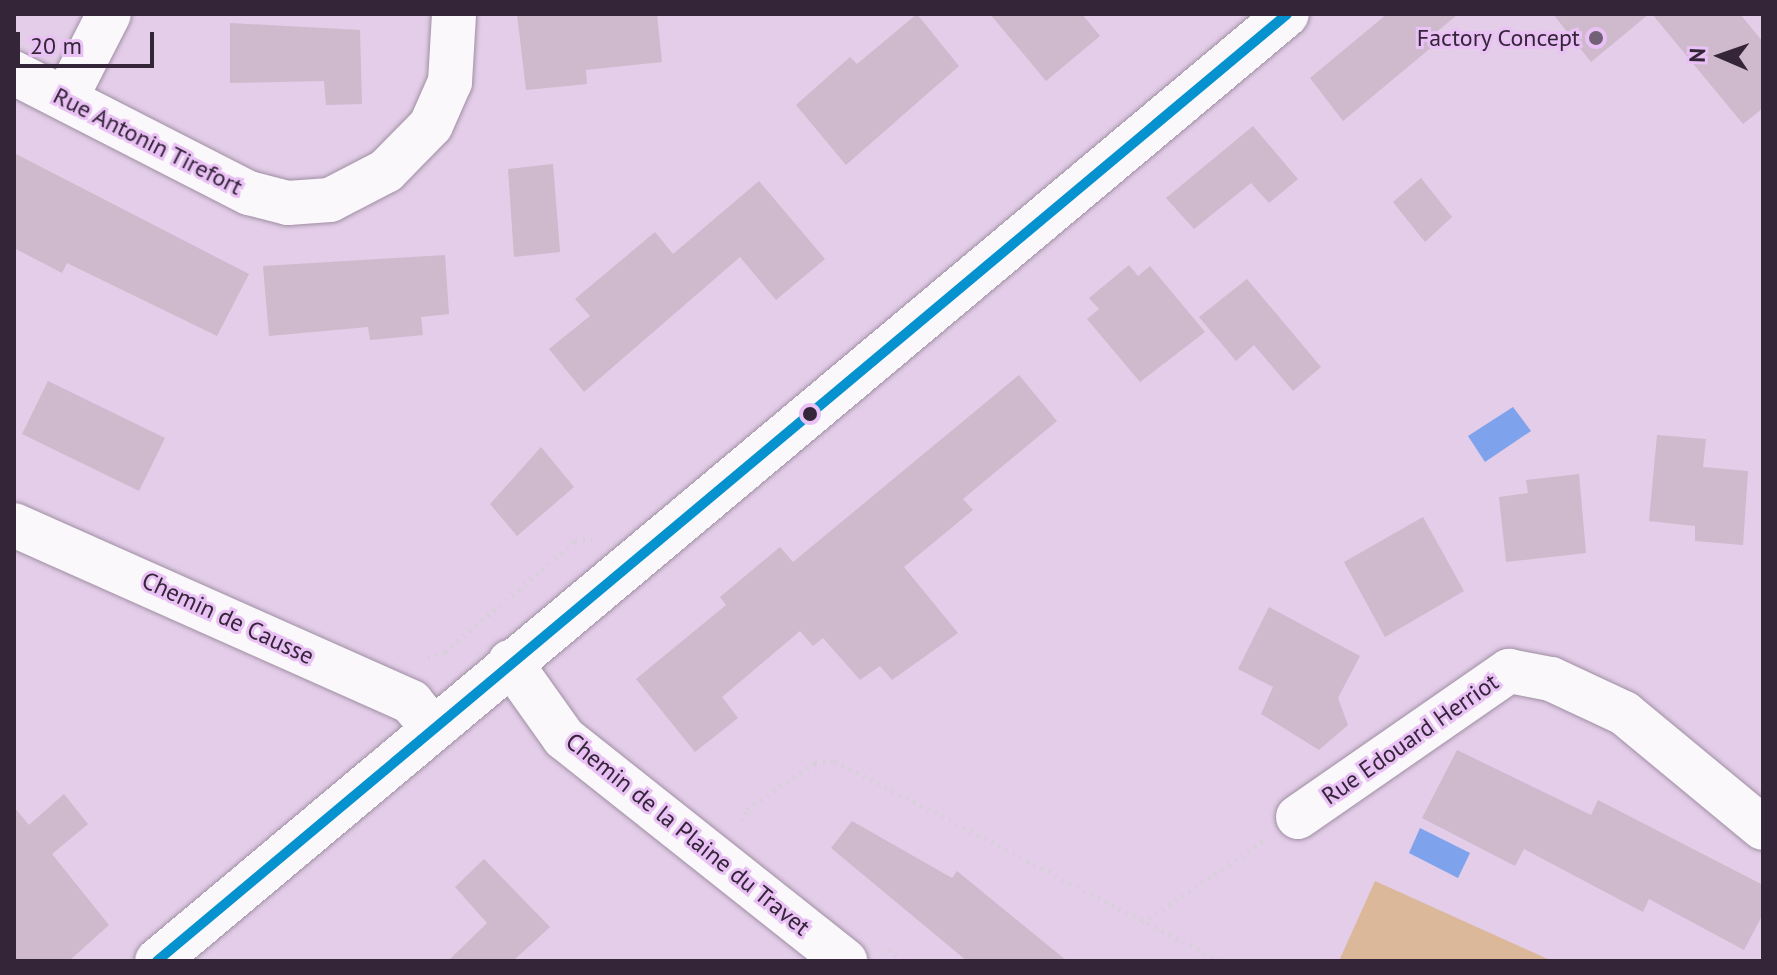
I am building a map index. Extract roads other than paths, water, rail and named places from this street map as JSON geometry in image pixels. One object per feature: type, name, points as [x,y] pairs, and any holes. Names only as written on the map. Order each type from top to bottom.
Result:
[{"type":"street","points":[[66,98],[109,14]]},
{"type":"street","name":"Rue Antonin Tirefort","points":[[14,73],[249,193],[288,203],[330,200],[386,171],[431,125],[450,82],[454,14]]},
{"type":"street","points":[[157,961],[432,727],[1287,14]]},
{"type":"street","name":"Chemin de Causse","points":[[14,525],[411,702],[432,727]]},
{"type":"street","name":"Chemin de la Plaine du Travet","points":[[510,662],[564,738],[845,961]]},
{"type":"street","name":"Rue Edouard Herriot","points":[[1298,817],[1509,671],[1551,679],[1624,713],[1763,828]]},
{"type":"water","points":[[1513,407],[1531,431],[1485,462],[1468,436]]},
{"type":"water","points":[[1420,828],[1470,853],[1458,878],[1409,853]]},
{"type":"place","name":"Factory Concept","points":[[1596,38]]}]
